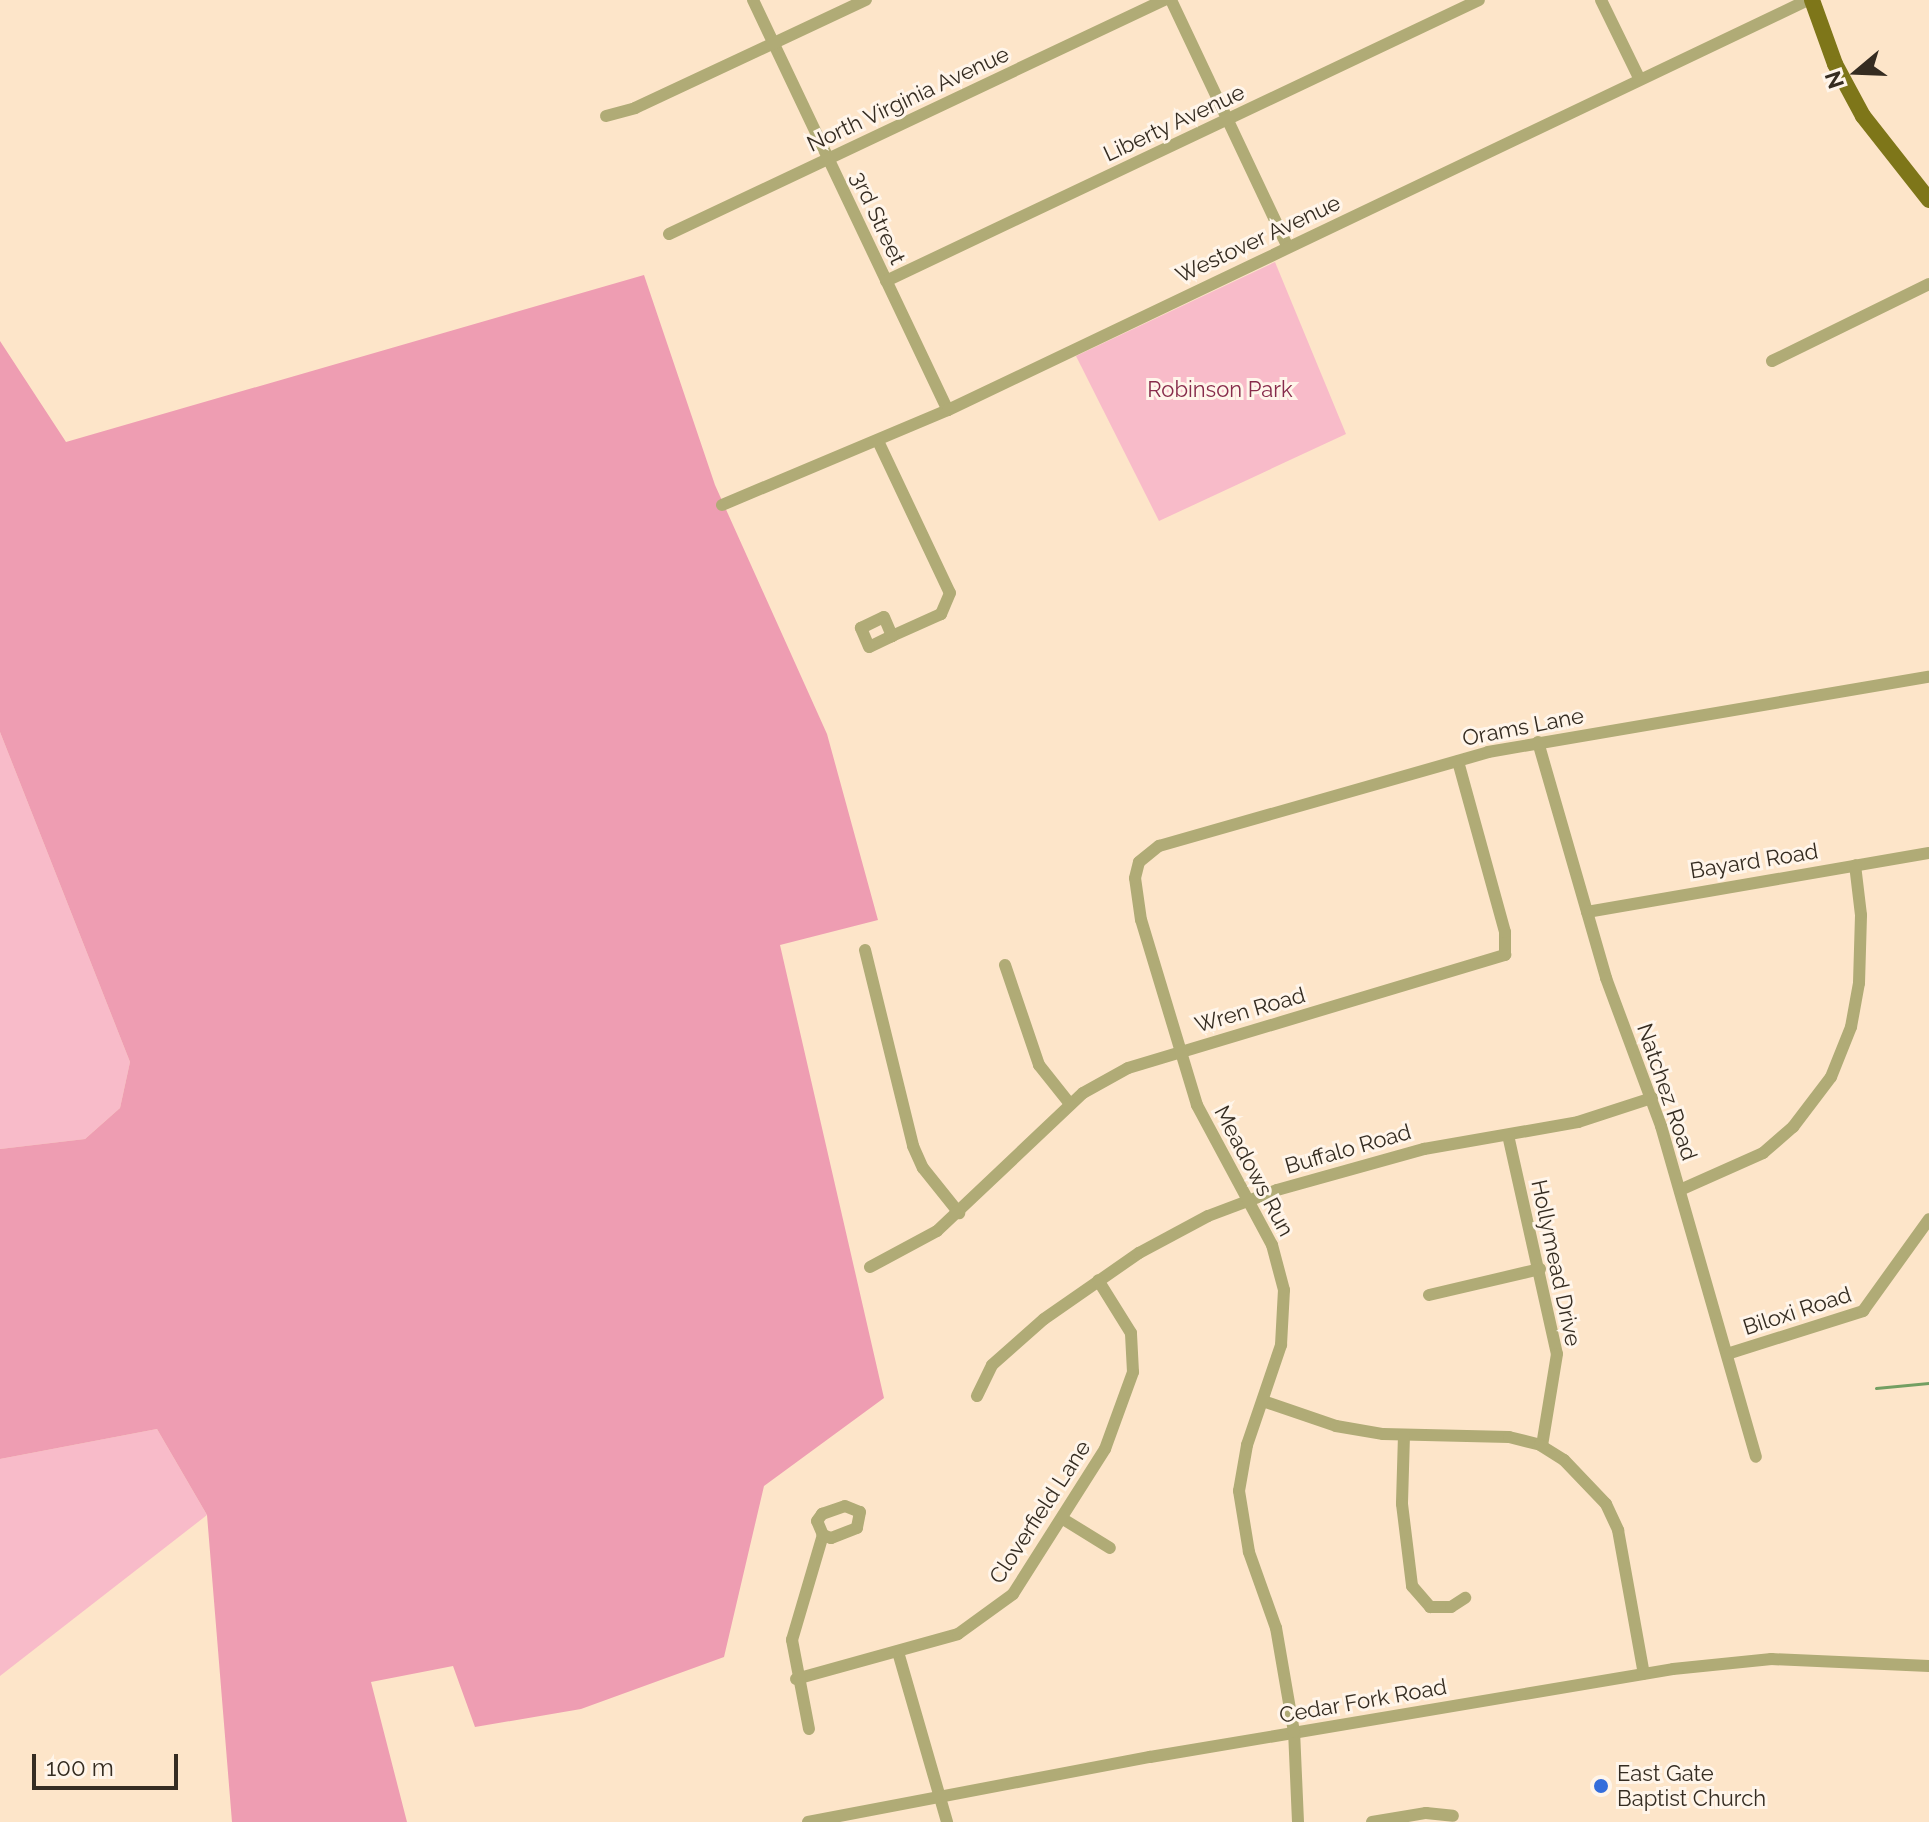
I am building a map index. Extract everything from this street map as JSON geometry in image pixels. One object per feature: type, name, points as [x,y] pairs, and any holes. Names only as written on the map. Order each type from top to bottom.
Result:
[{"type":"main road","points":[[1810,0],[1855,104],[1885,149],[1929,200]]},
{"type":"street","name":"3rd Street","points":[[753,0],[948,410]]},
{"type":"street","points":[[606,116],[635,108],[866,0]]},
{"type":"street","name":"North Virginia Avenue","points":[[669,234],[1164,0]]},
{"type":"street","points":[[1171,0],[1288,247]]},
{"type":"street","name":"Liberty Avenue","points":[[886,281],[1479,0]]},
{"type":"street","points":[[1601,0],[1639,78]]},
{"type":"street","name":"Westover Avenue","points":[[722,505],[948,410],[1639,78],[1810,0]]},
{"type":"street","points":[[1772,361],[1929,284]]},
{"type":"street","points":[[878,441],[950,593],[941,614],[892,636]]},
{"type":"street","name":"Orams Lane","points":[[1139,862],[1159,846],[1458,761],[1538,742],[1929,677]]},
{"type":"street","name":"Natchez Road","points":[[1538,742],[1617,1012],[1652,1098],[1756,1457]]},
{"type":"street","name":"Wren Road","points":[[870,1267],[924,1240],[959,1213],[1070,1104],[1128,1068],[1505,955],[1505,932],[1458,761]]},
{"type":"street","name":"Bayard Road","points":[[1587,912],[1929,853]]},
{"type":"street","name":"Meadows Run","points":[[1139,862],[1135,878],[1141,920],[1179,1051],[1208,1130],[1272,1245],[1284,1290],[1281,1345],[1247,1445],[1240,1518],[1276,1628],[1294,1732],[1298,1822]]},
{"type":"street","points":[[1680,1190],[1763,1153],[1793,1127],[1831,1077],[1851,1027],[1859,983],[1861,915],[1855,865]]},
{"type":"street","points":[[865,950],[913,1146],[923,1168],[959,1213]]},
{"type":"street","points":[[1005,965],[1039,1065],[1070,1104]]},
{"type":"street","name":"Buffalo Road","points":[[977,1396],[982,1377],[1017,1340],[1098,1280],[1167,1237],[1248,1201],[1424,1149],[1578,1122],[1652,1098]]},
{"type":"street","name":"Hollymead Drive","points":[[1508,1135],[1557,1354],[1556,1382],[1542,1446]]},
{"type":"street","name":"Biloxi Road","points":[[1727,1354],[1863,1311],[1929,1219]]},
{"type":"street","points":[[1429,1295],[1540,1269]]},
{"type":"street","name":"Cloverfield Lane","points":[[796,1679],[958,1634],[990,1616],[1013,1594],[1105,1449],[1133,1372],[1131,1333],[1098,1280]]},
{"type":"street","points":[[1263,1401],[1336,1426],[1404,1435],[1497,1436],[1542,1446],[1589,1482],[1606,1504],[1618,1530],[1644,1674]]},
{"type":"street","points":[[1404,1435],[1402,1504],[1412,1586],[1430,1607],[1451,1607],[1465,1598]]},
{"type":"street","points":[[1063,1519],[1110,1548]]},
{"type":"street","points":[[809,1729],[796,1679],[793,1633],[823,1535]]},
{"type":"street","points":[[898,1652],[947,1822]]},
{"type":"street","name":"Cedar Fork Road","points":[[808,1822],[1294,1732],[1644,1674],[1771,1659],[1929,1666]]},
{"type":"street","points":[[1372,1822],[1426,1813],[1453,1816]]},
{"type":"green space","name":"Robinson Park","points":[[1275,262],[1346,434],[1159,521],[1076,356]]},
{"type":"green space","points":[[0,732],[130,1062],[120,1108],[85,1139],[0,1149]]},
{"type":"green space","points":[[157,1429],[207,1515],[0,1676],[0,1459]]},
{"type":"shaded area","points":[[644,275],[715,485],[827,734],[878,920],[780,945],[884,1398],[764,1486],[724,1657],[581,1709],[475,1727],[453,1666],[371,1682],[407,1822],[232,1822],[207,1515],[157,1429],[0,1459],[0,1149],[85,1139],[120,1108],[130,1062],[0,732],[0,341],[66,442]]},
{"type":"waterway","points":[[1876,1388],[1929,1383]]},
{"type":"place","name":"East Gate Baptist Church","points":[[1601,1786]]}]
